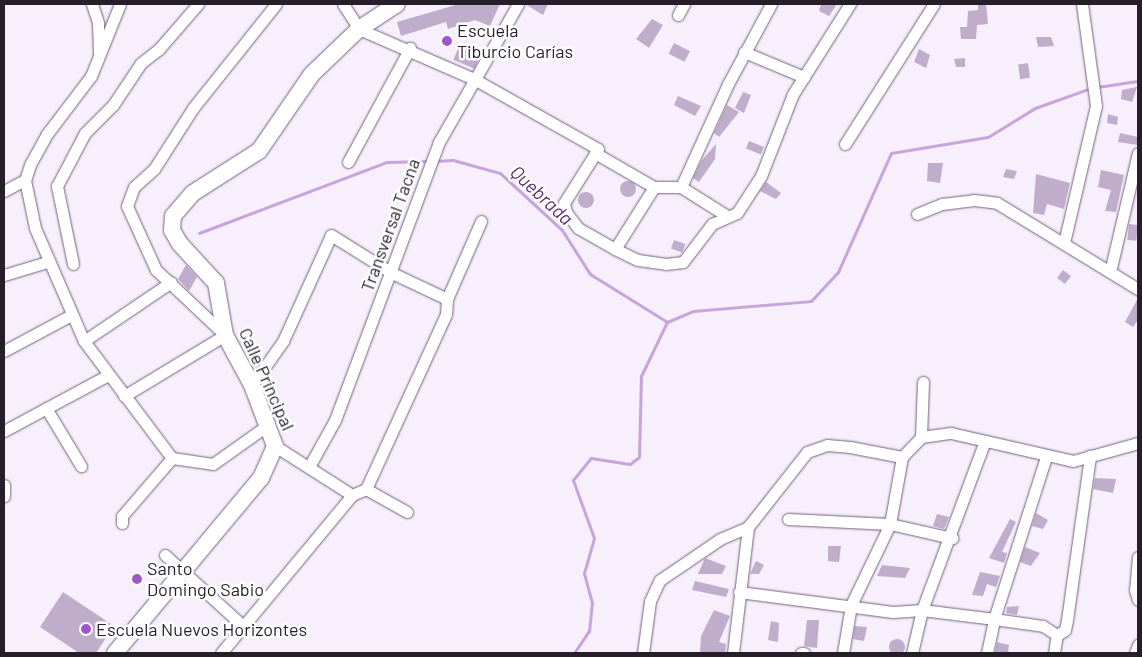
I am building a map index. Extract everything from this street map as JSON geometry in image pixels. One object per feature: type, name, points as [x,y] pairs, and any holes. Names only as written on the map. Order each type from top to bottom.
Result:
[{"type":"street","points":[[92,4],[98,23],[99,61]]},
{"type":"street","points":[[4,191],[25,180],[47,134],[99,61],[120,4]]},
{"type":"street","points":[[73,264],[57,186],[85,133],[113,106],[141,63],[159,49],[198,4]]},
{"type":"street","points":[[124,396],[225,335],[171,282],[156,270],[134,227],[129,197],[276,4]]},
{"type":"street","points":[[343,4],[359,29],[410,48],[474,79],[654,187],[681,187],[727,216]]},
{"type":"street","name":"Calle Principal","points":[[115,653],[186,572],[261,478],[275,446],[270,424],[252,385],[225,335],[216,283],[180,244],[172,230],[174,216],[187,198],[260,151],[312,74],[359,29],[397,4]]},
{"type":"street","name":"Transversal Tacna","points":[[310,465],[335,420],[392,274],[418,194],[439,142],[518,4]]},
{"type":"street","points":[[678,15],[684,4]]},
{"type":"street","points":[[681,187],[744,52],[771,4]]},
{"type":"street","points":[[596,151],[564,203],[578,228],[638,260],[683,262],[712,224],[737,212],[761,176],[778,140],[783,116],[804,77],[850,4]]},
{"type":"street","points":[[845,144],[934,4]]},
{"type":"street","points":[[1064,243],[1096,106],[1082,4]]},
{"type":"street","points":[[348,162],[410,48]]},
{"type":"street","points":[[744,52],[804,77]]},
{"type":"street","points":[[1110,272],[1138,153]]},
{"type":"street","points":[[25,180],[47,262],[84,341],[172,458],[213,464],[270,424]]},
{"type":"street","points":[[615,249],[654,187]]},
{"type":"street","points":[[917,214],[942,204],[974,200],[997,203],[1138,289]]},
{"type":"street","points":[[221,653],[352,495],[366,489],[446,314],[447,299],[481,221]]},
{"type":"street","points":[[252,385],[283,341],[331,235],[392,274],[447,299]]},
{"type":"street","points":[[4,275],[47,262]]},
{"type":"street","points":[[84,341],[171,282]]},
{"type":"street","points":[[4,351],[71,315]]},
{"type":"street","points":[[4,431],[108,375]]},
{"type":"street","points":[[921,437],[922,382]]},
{"type":"street","points":[[46,408],[80,466]]},
{"type":"street","points":[[843,653],[851,605],[890,524],[902,457],[921,437],[951,433],[986,440],[1046,457],[1073,461],[1138,443]]},
{"type":"street","points":[[912,653],[922,610],[952,538],[986,440]]},
{"type":"street","points":[[275,446],[310,465],[352,495]]},
{"type":"street","points":[[643,653],[650,601],[660,580],[720,539],[748,527],[807,452],[834,446],[902,457]]},
{"type":"street","points":[[1054,653],[1057,635],[1065,630],[1068,620],[1090,456]]},
{"type":"street","points":[[988,653],[994,619],[1046,457]]},
{"type":"street","points":[[122,523],[122,516],[172,458]]},
{"type":"street","points":[[4,485],[4,496]]},
{"type":"street","points":[[366,489],[407,512]]},
{"type":"street","points":[[788,519],[890,524],[952,538]]},
{"type":"street","points":[[733,653],[748,527]]},
{"type":"street","points":[[165,555],[186,572],[244,627]]},
{"type":"street","points":[[1138,557],[1135,590],[1138,600]]},
{"type":"street","points":[[739,592],[851,605],[893,612],[922,610],[994,619],[1043,626],[1057,635]]},
{"type":"street","points":[[1135,653],[1138,645]]},
{"type":"building","points":[[459,4],[500,4],[490,26],[475,20],[448,29],[446,22],[401,36],[397,22]]},
{"type":"building","points":[[525,4],[548,4],[543,15]]},
{"type":"building","points":[[821,4],[837,4],[829,16],[819,11]]},
{"type":"building","points":[[978,4],[986,4],[988,24],[977,25],[976,39],[961,39],[960,27],[967,27],[968,11],[978,10]]},
{"type":"building","points":[[652,19],[663,25],[649,48],[636,39]]},
{"type":"building","points":[[1036,37],[1051,37],[1054,46],[1038,47]]},
{"type":"building","points":[[674,43],[690,51],[685,62],[669,54]]},
{"type":"building","points":[[460,44],[481,53],[475,69],[453,60]]},
{"type":"building","points":[[919,49],[930,55],[926,68],[914,62]]},
{"type":"building","points":[[965,58],[965,67],[956,67],[954,59]]},
{"type":"building","points":[[1028,63],[1030,78],[1020,79],[1018,64]]},
{"type":"building","points":[[1137,87],[1132,102],[1121,99],[1122,90]]},
{"type":"building","points":[[743,92],[751,95],[744,113],[735,108]]},
{"type":"building","points":[[678,96],[701,106],[695,116],[674,105]]},
{"type":"building","points":[[727,105],[739,112],[719,137],[714,133]]},
{"type":"building","points":[[1108,114],[1118,117],[1117,125],[1107,123]]},
{"type":"building","points":[[1120,133],[1138,137],[1138,145],[1118,142]]},
{"type":"building","points":[[749,141],[764,147],[761,154],[746,148]]},
{"type":"building","points":[[716,144],[715,159],[699,182],[693,178],[702,160]]},
{"type":"building","points":[[928,163],[943,163],[940,183],[927,181]]},
{"type":"building","points":[[1006,169],[1017,171],[1014,179],[1003,177]]},
{"type":"building","points":[[1101,170],[1124,175],[1116,212],[1105,211],[1111,190],[1098,187]]},
{"type":"building","points":[[1036,174],[1070,183],[1064,209],[1047,204],[1044,215],[1033,213]]},
{"type":"building","points":[[625,181],[631,181],[636,186],[634,195],[625,197],[620,192],[620,186]]},
{"type":"building","points":[[766,182],[781,193],[776,199],[760,191]]},
{"type":"building","points":[[583,192],[589,192],[594,197],[592,206],[583,208],[578,203],[578,197]]},
{"type":"building","points":[[1129,224],[1138,225],[1136,241],[1127,240]]},
{"type":"building","points":[[674,240],[685,244],[682,253],[671,248]]},
{"type":"building","points":[[186,265],[197,277],[189,291],[178,279]]},
{"type":"building","points":[[1063,270],[1071,276],[1065,284],[1057,278]]},
{"type":"building","points":[[1138,298],[1138,320],[1133,327],[1125,322]]},
{"type":"building","points":[[1095,478],[1116,479],[1113,493],[1093,489]]},
{"type":"building","points":[[1036,513],[1048,520],[1043,529],[1032,526]]},
{"type":"building","points":[[937,514],[949,517],[944,529],[933,526]]},
{"type":"building","points":[[1010,519],[1016,522],[1002,552],[1007,553],[1004,563],[989,558]]},
{"type":"building","points":[[828,546],[841,546],[839,562],[828,561]]},
{"type":"building","points":[[1025,547],[1040,553],[1031,566],[1020,562]]},
{"type":"building","points":[[705,558],[726,566],[722,574],[698,574]]},
{"type":"building","points":[[756,561],[764,565],[759,574],[750,574]]},
{"type":"building","points":[[882,565],[910,568],[905,578],[877,576]]},
{"type":"building","points":[[980,572],[1000,576],[996,587],[987,584],[983,596],[972,595]]},
{"type":"building","points":[[695,581],[729,589],[726,597],[692,590]]},
{"type":"building","points":[[63,592],[114,626],[96,653],[79,653],[40,627]]},
{"type":"building","points":[[1019,606],[1017,615],[1006,613],[1007,607]]},
{"type":"building","points":[[714,610],[730,616],[719,642],[726,644],[725,653],[700,653],[701,636]]},
{"type":"building","points":[[807,620],[819,620],[817,648],[804,646]]},
{"type":"building","points":[[771,621],[779,623],[778,642],[768,640]]},
{"type":"building","points":[[855,626],[867,627],[864,641],[853,639]]},
{"type":"building","points":[[894,639],[900,639],[905,644],[903,653],[894,655],[889,650],[889,644]]},
{"type":"building","points":[[997,642],[1009,645],[1008,653],[995,653]]},
{"type":"waterway","points":[[1097,87],[1138,81]]},
{"type":"waterway","points":[[574,653],[589,631],[592,603],[584,573],[594,538],[573,480],[591,458],[630,464],[639,457],[641,376],[667,322],[693,311],[811,301],[838,272],[891,153],[988,137],[1035,108],[1091,88]]},
{"type":"waterway","name":"Quebrada","points":[[434,161],[453,160],[500,173],[562,230],[590,274],[667,322]]},
{"type":"waterway","name":"Quebrada","points":[[199,233],[387,162],[428,161]]},
{"type":"place","name":"Escuela Tiburcio Carías","points":[[447,41]]},
{"type":"place","name":"Santo Domingo Sabio","points":[[137,579]]},
{"type":"place","name":"Escuela Nuevos Horizontes","points":[[86,629]]}]
